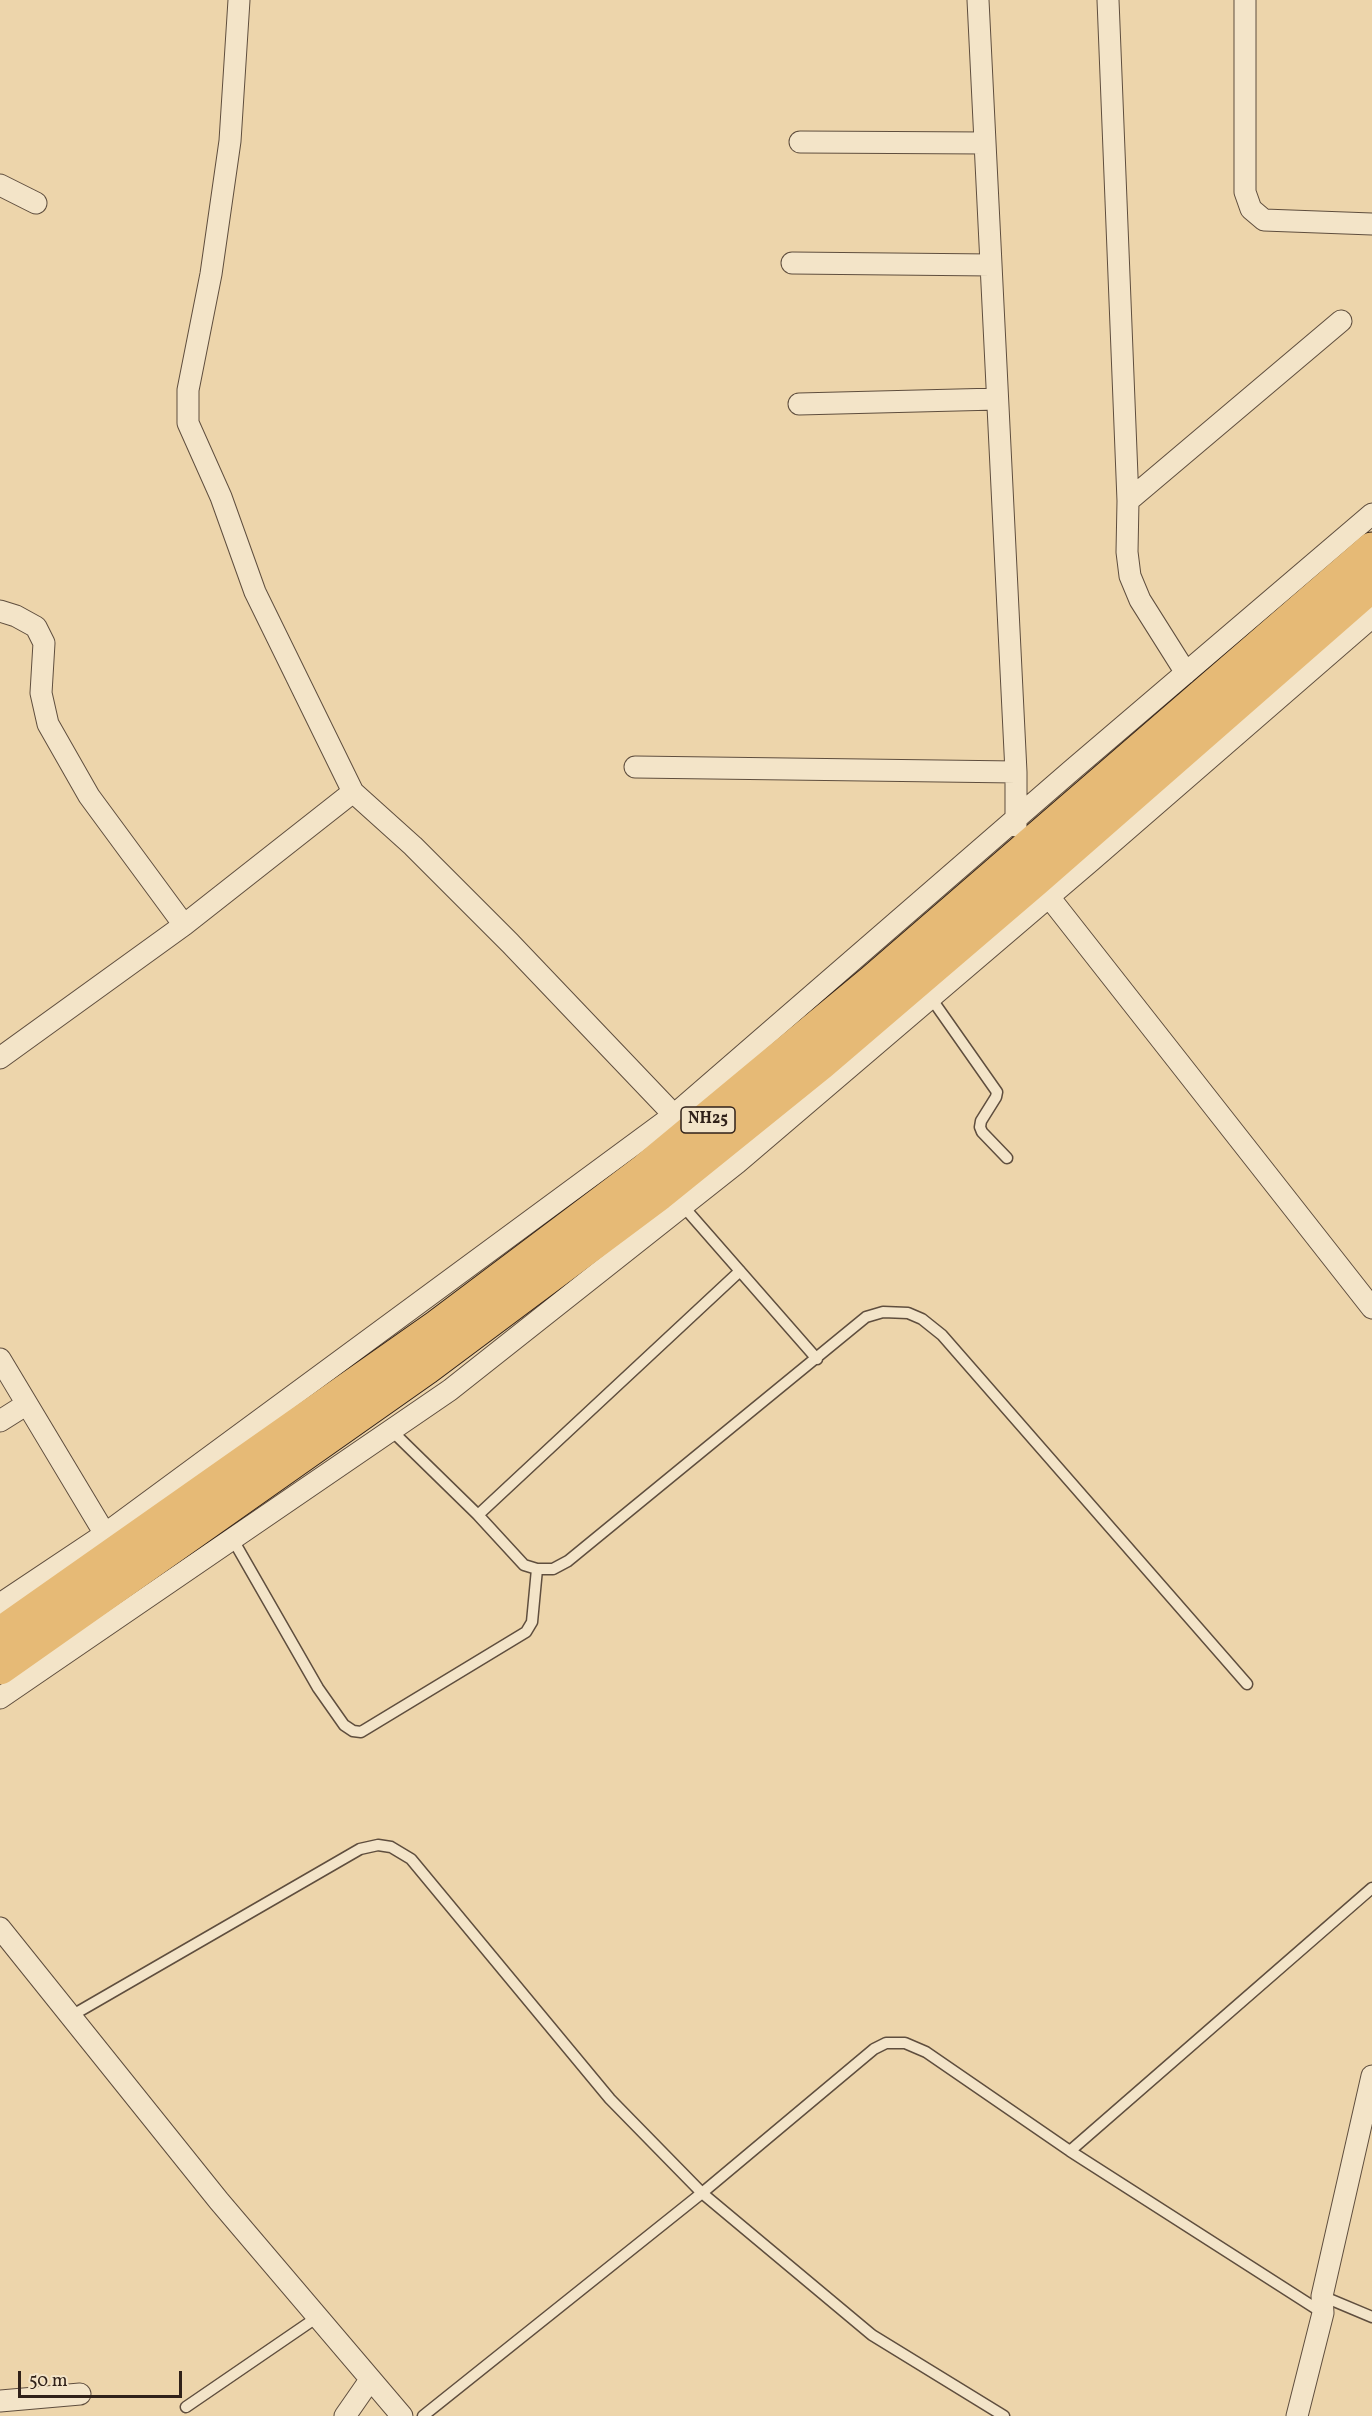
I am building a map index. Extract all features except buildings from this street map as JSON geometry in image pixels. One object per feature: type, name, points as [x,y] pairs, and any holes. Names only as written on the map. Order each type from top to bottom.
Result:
[{"type":"highway","name":"NH25","points":[[0,1634],[438,1326],[644,1172],[700,1126],[1034,878],[1372,549]]},
{"type":"highway","name":"NH25","points":[[0,1668],[426,1368],[659,1194],[820,1064],[1372,585]]},
{"type":"street","points":[[239,0],[230,141],[211,274],[188,390],[188,423],[221,497],[255,592],[353,792],[413,846],[502,935],[674,1115]]},
{"type":"street","points":[[978,0],[1016,771],[1016,818],[1034,878],[1372,1308]]},
{"type":"street","points":[[1108,0],[1128,501],[1127,552],[1130,576],[1140,600],[1186,673]]},
{"type":"street","points":[[1245,0],[1245,192],[1251,209],[1264,220],[1372,224]]},
{"type":"street","points":[[800,142],[985,142]]},
{"type":"street","points":[[0,185],[36,203]]},
{"type":"street","points":[[792,263],[991,265]]},
{"type":"street","points":[[1128,501],[1341,321]]},
{"type":"street","points":[[799,404],[997,399]]},
{"type":"street","points":[[0,1604],[105,1534],[674,1115],[1016,818],[1372,514]]},
{"type":"street","points":[[0,611],[16,616],[36,627],[44,643],[42,693],[48,724],[88,796],[184,925]]},
{"type":"street","points":[[0,1698],[450,1390],[737,1163],[931,998],[1034,878],[1372,617]]},
{"type":"street","points":[[635,767],[1016,771]]},
{"type":"street","points":[[0,1058],[184,925],[353,792]]},
{"type":"street","points":[[0,1359],[105,1534]]},
{"type":"street","points":[[0,1421],[27,1404]]},
{"type":"street","points":[[0,1928],[219,2201],[316,2318],[402,2416]]},
{"type":"street","points":[[1297,2416],[1372,2076]]},
{"type":"street","points":[[345,2416],[370,2380]]},
{"type":"street","points":[[0,2401],[80,2394]]},
{"type":"lane","points":[[931,998],[997,1092],[980,1127],[1007,1158]]},
{"type":"lane","points":[[682,1206],[817,1359]]},
{"type":"lane","points":[[478,1515],[740,1271]]},
{"type":"lane","points":[[391,1430],[478,1515],[524,1565],[537,1569],[553,1569],[568,1562],[866,1317],[883,1312],[908,1313],[922,1319],[942,1335],[1247,1684]]},
{"type":"lane","points":[[232,1538],[318,1688],[344,1725],[353,1731],[361,1732],[526,1632],[532,1622],[537,1569]]},
{"type":"lane","points":[[71,2016],[360,1849],[378,1845],[391,1847],[411,1858],[610,2099],[702,2193],[872,2335],[1004,2416]]},
{"type":"lane","points":[[1070,2151],[1372,1888]]},
{"type":"lane","points":[[423,2416],[702,2193],[874,2049],[886,2043],[905,2043],[926,2052],[1070,2151],[1323,2304],[1372,2317]]},
{"type":"lane","points":[[186,2407],[316,2318]]}]
